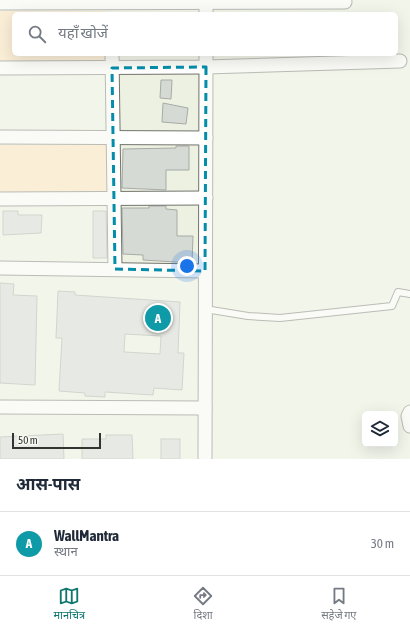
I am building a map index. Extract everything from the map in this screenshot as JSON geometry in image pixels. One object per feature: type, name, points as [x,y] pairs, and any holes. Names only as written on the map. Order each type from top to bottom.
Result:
[{"type":"street","points":[[0,3],[112,6],[344,6]]},
{"type":"street","points":[[112,56],[115,269]]},
{"type":"street","points":[[205,459],[206,56]]},
{"type":"street","points":[[0,68],[206,68],[328,59],[400,61]]},
{"type":"street","points":[[0,137],[206,138]]},
{"type":"street","points":[[0,199],[206,198]]},
{"type":"street","points":[[0,268],[205,271]]},
{"type":"street","points":[[0,407],[205,408]]},
{"type":"street","points":[[410,412],[408,416],[410,426]]},
{"type":"lane","points":[[205,309],[248,316],[280,318],[392,306],[398,292],[410,294]]},
{"type":"highlighted area","points":[[206,67],[205,271],[115,269],[112,68]]},
{"type":"shaded area","points":[[0,0],[410,0],[410,459],[0,459]]},
{"type":"shaded area","points":[[0,11],[106,11],[12,12],[12,56],[106,56],[106,63],[0,62]]},
{"type":"shaded area","points":[[0,145],[106,145],[106,193],[0,193]]},
{"type":"building","points":[[161,80],[172,80],[171,99],[160,98]]},
{"type":"building","points":[[163,103],[188,108],[186,124],[162,122]]},
{"type":"building","points":[[176,146],[189,146],[189,170],[166,170],[166,190],[122,188],[123,149],[176,148]]},
{"type":"building","points":[[149,206],[166,206],[166,209],[177,210],[177,236],[193,236],[192,263],[143,260],[143,255],[123,254],[122,208],[149,208]]},
{"type":"building","points":[[3,211],[18,211],[18,215],[42,215],[41,233],[3,235]]},
{"type":"building","points":[[93,211],[106,211],[107,258],[93,258]]},
{"type":"building","points":[[0,283],[14,284],[13,295],[37,296],[35,385],[0,383]]},
{"type":"building","points":[[58,291],[75,292],[75,295],[180,302],[178,353],[184,353],[182,390],[154,388],[153,395],[105,392],[105,397],[85,396],[85,393],[59,391],[62,338],[56,338]],"holes":[[[125,334],[161,336],[160,354],[124,352]]]},
{"type":"building","points":[[63,434],[64,459],[0,459],[0,437]]},
{"type":"building","points":[[106,435],[132,435],[133,459],[82,459],[82,439],[106,439]]},
{"type":"building","points":[[161,439],[180,439],[180,459],[161,459]]},
{"type":"place","name":"WallMantra","points":[[158,318]]}]
